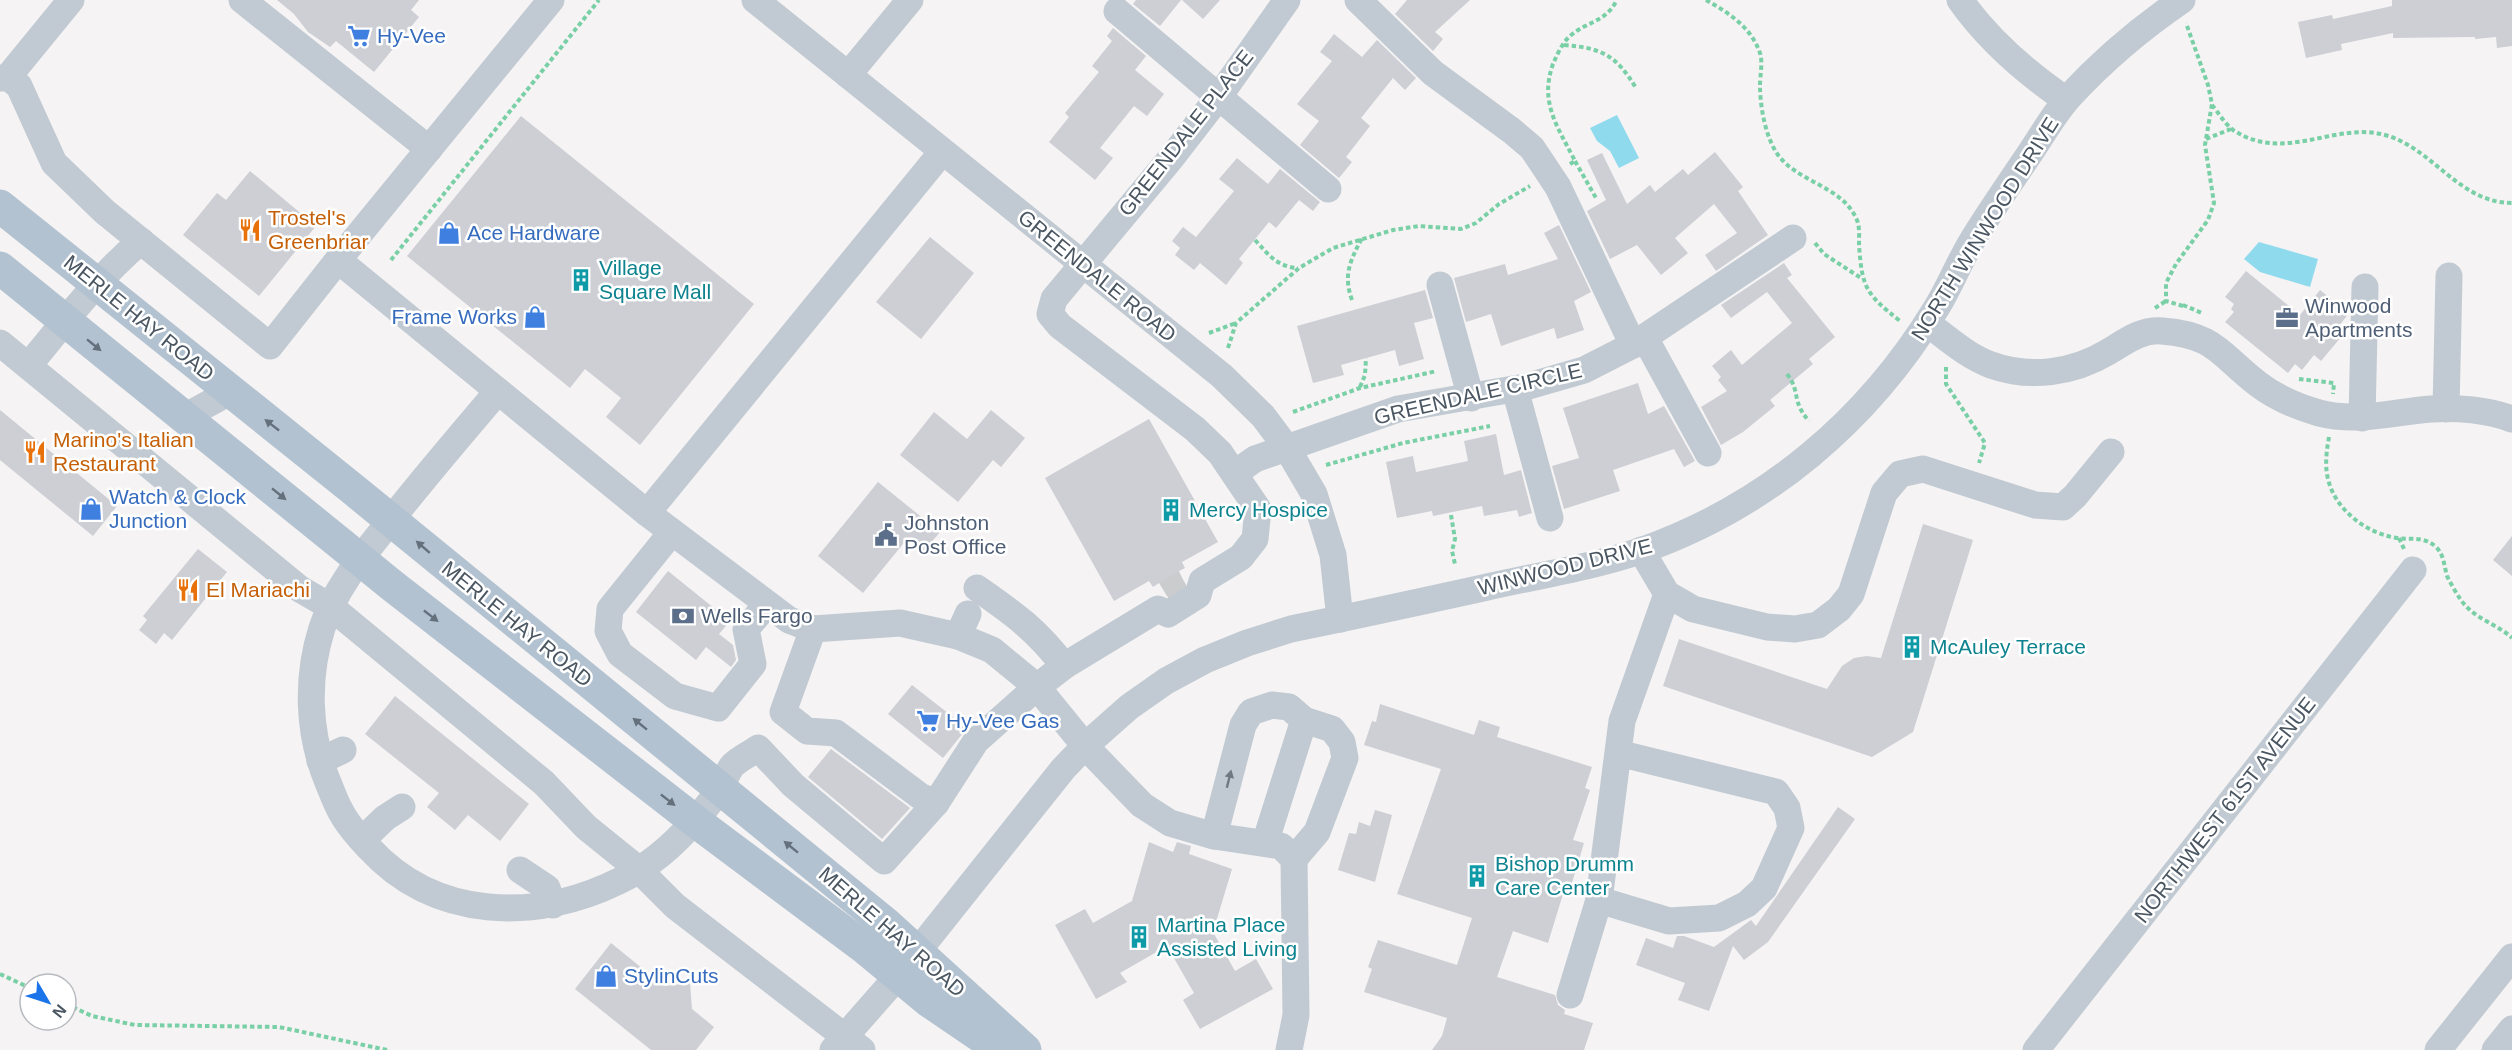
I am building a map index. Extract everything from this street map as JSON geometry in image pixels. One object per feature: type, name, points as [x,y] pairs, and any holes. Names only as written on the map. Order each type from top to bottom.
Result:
[{"type":"main road","name":"MERLE HAY ROAD","points":[[0,206],[720,789],[908,964],[929,1002],[1001,1050]]},
{"type":"main road","name":"MERLE HAY ROAD","points":[[0,268],[360,559],[694,821],[908,964],[1025,1050]]},
{"type":"street","points":[[71,0],[4,77],[19,86],[54,163],[105,212],[270,346],[551,0]]},
{"type":"street","points":[[242,0],[429,149]]},
{"type":"street","name":"GREENDALE ROAD","points":[[755,0],[1221,376],[1263,416],[1287,448],[1314,494],[1333,555],[1340,619]]},
{"type":"street","points":[[848,75],[910,0]]},
{"type":"street","name":"GREENDALE PLACE","points":[[1236,473],[1220,453],[1195,429],[1059,326],[1050,314],[1054,299],[1220,96],[1287,0]]},
{"type":"street","points":[[1358,0],[1433,73],[1512,130],[1532,148],[1551,174],[1639,341],[1708,453]]},
{"type":"street","points":[[1960,0],[1974,20],[2008,56],[2037,80],[2067,100]]},
{"type":"street","name":"NORTH WINWOOD DRIVE","points":[[1898,366],[1938,307],[1972,241],[2067,100],[2099,66],[2149,23],[2180,1]]},
{"type":"street","points":[[1117,11],[1328,189]]},
{"type":"street","points":[[647,513],[942,152]]},
{"type":"street","name":"GREENDALE CIRCLE","points":[[1236,473],[1255,459],[1398,409],[1515,389],[1584,370],[1639,341],[1793,238]]},
{"type":"street","points":[[28,366],[97,284],[122,257],[141,241]]},
{"type":"street","points":[[338,260],[647,513],[789,620],[813,629],[900,623],[963,625],[1037,687],[1085,746],[1142,805],[1170,823],[1214,836],[1281,846],[1294,859]]},
{"type":"street","points":[[2446,409],[2449,276]]},
{"type":"street","points":[[1440,285],[1471,398]]},
{"type":"street","points":[[2362,418],[2365,287]]},
{"type":"street","points":[[1923,328],[1952,341],[1968,353],[1992,365],[2031,374],[2070,369],[2107,353],[2133,336],[2159,330],[2194,335],[2218,348],[2258,384],[2286,401],[2320,413],[2362,418],[2446,409],[2501,415],[2512,419]]},
{"type":"street","points":[[0,343],[300,589],[331,607],[544,783],[586,827],[638,869],[675,906],[788,995],[847,1045]]},
{"type":"street","name":"WINWOOD DRIVE","points":[[847,1045],[908,964],[1063,769],[1129,707],[1166,681],[1205,660],[1291,629],[1582,566],[1641,550],[1689,532],[1739,506],[1786,476],[1829,441],[1869,401],[1898,366]]},
{"type":"street","points":[[1515,389],[1550,518]]},
{"type":"street","points":[[498,391],[360,559],[331,607],[322,628],[312,674],[311,720],[331,755],[339,809],[362,840],[396,873],[432,893],[452,900],[492,908],[534,908],[567,901],[619,881],[666,850],[720,789],[732,766],[758,748],[783,712],[813,629]]},
{"type":"street","points":[[184,417],[230,392]]},
{"type":"street","points":[[1641,550],[1667,594],[1693,609],[1767,627],[1795,629],[1818,625],[1839,609],[1851,594],[1884,493],[1900,474],[1923,469],[2035,505],[2063,507],[2075,496],[2111,452]]},
{"type":"street","points":[[758,748],[793,785],[884,861],[936,803],[976,741],[1037,687],[1064,666],[1178,592],[1241,557],[1255,539],[1258,509],[1236,473]]},
{"type":"street","points":[[672,532],[610,609],[608,631],[620,654],[675,696],[718,708],[753,664],[746,629],[767,604]]},
{"type":"street","name":"NORTHWEST 61ST AVENUE","points":[[2036,1050],[2413,570]]},
{"type":"street","points":[[977,588],[1020,617],[1043,639],[1064,666]]},
{"type":"street","points":[[1570,995],[1599,900],[1622,722],[1667,594]]},
{"type":"street","points":[[1214,836],[1243,725],[1251,712],[1272,705],[1289,707],[1304,720],[1332,729],[1342,742],[1345,758],[1317,832],[1294,859],[1296,1015],[1289,1050]]},
{"type":"street","points":[[783,712],[807,731],[836,733],[920,796],[936,803]]},
{"type":"street","points":[[1264,843],[1304,720]]},
{"type":"street","points":[[1599,900],[1669,921],[1719,918],[1747,904],[1764,888],[1791,828],[1787,808],[1776,792],[1618,753]]},
{"type":"street","points":[[362,840],[385,818],[402,807]]},
{"type":"street","points":[[520,870],[547,888],[552,904]]},
{"type":"street","points":[[2438,1050],[2512,957]]},
{"type":"street","points":[[2495,1050],[2512,1029]]},
{"type":"path","points":[[391,260],[599,0]]},
{"type":"path","points":[[1611,0],[1614,6]]},
{"type":"path","points":[[1596,198],[1575,161],[1548,104],[1550,74],[1563,45],[1570,36],[1608,15],[1617,0]]},
{"type":"path","points":[[1706,0],[1730,14],[1747,30],[1761,55],[1760,90],[1765,124],[1775,151],[1789,168],[1849,205],[1858,220],[1862,278],[1870,295],[1899,320],[1923,328]]},
{"type":"path","points":[[2166,301],[2166,282],[2176,264],[2208,220],[2214,203],[2211,175],[2206,160],[2206,139],[2212,104],[2208,85],[2180,1]]},
{"type":"path","points":[[1563,45],[1588,47],[1606,53],[1617,61],[1636,88]]},
{"type":"path","points":[[2212,104],[2231,129],[2253,138],[2286,144],[2367,131],[2387,136],[2412,146],[2469,191],[2485,198],[2512,202]]},
{"type":"path","points":[[2206,139],[2231,129]]},
{"type":"path","points":[[1209,333],[1236,323],[1299,268],[1333,248],[1393,230],[1419,226],[1461,229],[1476,223],[1517,192],[1575,161]]},
{"type":"path","points":[[1793,238],[1808,235],[1824,254],[1862,278]]},
{"type":"path","points":[[1352,300],[1346,285],[1348,272],[1351,257],[1362,238]]},
{"type":"path","points":[[1255,240],[1275,261],[1286,267],[1299,268]]},
{"type":"path","points":[[2147,312],[2166,301],[2210,316]]},
{"type":"path","points":[[2183,305],[2184,334]]},
{"type":"path","points":[[1228,348],[1236,323]]},
{"type":"path","points":[[1952,341],[1945,351],[1946,384],[1985,443],[1982,456],[1968,484]]},
{"type":"path","points":[[1360,388],[1365,375],[1366,358]]},
{"type":"path","points":[[1293,412],[1360,388],[1437,371]]},
{"type":"path","points":[[1787,374],[1794,383],[1797,407],[1809,421]]},
{"type":"path","points":[[2294,379],[2334,382],[2327,473],[2334,496],[2348,514],[2363,526],[2384,536],[2426,540],[2435,546],[2442,555],[2452,586],[2467,608],[2512,638]]},
{"type":"path","points":[[1326,465],[1403,443],[1490,426]]},
{"type":"path","points":[[1451,515],[1455,539],[1452,551],[1455,564]]},
{"type":"path","points":[[0,974],[18,982]]},
{"type":"path","points":[[78,1010],[92,1016],[135,1024],[279,1027],[387,1050]]},
{"type":"water","points":[[1617,115],[1639,158],[1619,168],[1610,151],[1597,141],[1590,128]]},
{"type":"water","points":[[2259,242],[2318,259],[2310,287],[2260,272],[2244,259]]},
{"type":"building","name":"Hy-Vee","points":[[277,0],[419,0],[411,10],[419,17],[374,72],[336,41],[330,47],[308,32],[294,14]]},
{"type":"building","points":[[1136,0],[1181,0],[1160,26],[1133,4]]},
{"type":"building","points":[[1182,0],[1220,0],[1203,19]]},
{"type":"building","points":[[1407,0],[1470,0],[1435,32],[1443,39],[1433,51],[1395,14]]},
{"type":"building","points":[[2392,0],[2512,0],[2512,46],[2497,48],[2496,37],[2393,38],[2393,33],[2341,44],[2342,50],[2306,58],[2298,22],[2332,15],[2333,19],[2392,6]]},
{"type":"building","points":[[1113,28],[1146,56],[1135,70],[1164,94],[1147,116],[1134,106],[1100,148],[1113,158],[1095,180],[1049,142],[1069,117],[1065,113],[1099,72],[1092,66],[1112,41],[1107,36]]},
{"type":"building","points":[[1334,34],[1362,57],[1377,40],[1416,78],[1405,90],[1393,78],[1361,118],[1370,126],[1346,157],[1352,162],[1339,178],[1300,145],[1319,121],[1297,104],[1332,61],[1320,52]]},
{"type":"building","name":"Village Square Mall","points":[[521,116],[754,304],[640,445],[606,417],[621,398],[585,369],[570,388],[407,256]]},
{"type":"building","points":[[1715,152],[1743,187],[1738,191],[1768,235],[1716,271],[1705,255],[1737,233],[1714,204],[1675,238],[1688,253],[1661,275],[1637,245],[1610,259],[1587,211],[1606,200],[1587,160],[1602,153],[1627,204],[1650,185],[1655,192],[1683,169],[1688,175]]},
{"type":"building","points":[[1237,158],[1268,184],[1280,169],[1320,202],[1313,211],[1299,200],[1276,228],[1269,222],[1239,259],[1243,263],[1226,285],[1200,263],[1194,270],[1175,255],[1180,248],[1172,241],[1183,227],[1196,237],[1234,191],[1219,179]]},
{"type":"building","name":"Trostel's Greenbriar","points":[[250,171],[316,226],[259,296],[183,235],[217,193],[226,200]]},
{"type":"building","points":[[1559,225],[1591,292],[1574,301],[1584,330],[1557,339],[1554,328],[1501,346],[1491,314],[1466,322],[1454,278],[1505,264],[1508,275],[1558,259],[1544,233]]},
{"type":"building","points":[[930,237],[974,273],[921,339],[876,302]]},
{"type":"building","points":[[1784,263],[1792,275],[1787,278],[1835,337],[1809,359],[1813,364],[1770,400],[1775,406],[1743,432],[1721,445],[1701,407],[1727,391],[1718,380],[1721,377],[1712,366],[1731,350],[1742,365],[1792,323],[1767,292],[1731,318],[1721,305]]},
{"type":"building","name":"Winwood Apartments","points":[[2246,271],[2300,315],[2320,290],[2349,313],[2335,331],[2341,337],[2321,361],[2314,355],[2302,370],[2295,364],[2288,373],[2225,322],[2234,312],[2231,309],[2234,304],[2225,297]]},
{"type":"building","points":[[1425,290],[1433,318],[1414,323],[1424,359],[1399,366],[1395,350],[1341,365],[1344,375],[1313,383],[1297,326]]},
{"type":"building","points":[[1638,383],[1648,414],[1664,406],[1695,461],[1684,467],[1674,449],[1613,470],[1620,491],[1564,509],[1552,466],[1579,458],[1563,408]]},
{"type":"building","points":[[0,410],[117,506],[93,536],[0,460]]},
{"type":"building","points":[[991,410],[1025,438],[1001,467],[993,460],[958,502],[900,455],[934,412],[967,439]]},
{"type":"building","name":"Mercy Hospice","points":[[1149,419],[1218,542],[1182,562],[1185,568],[1179,571],[1185,585],[1167,596],[1159,583],[1153,587],[1149,581],[1114,601],[1045,478]]},
{"type":"building","points":[[1496,434],[1504,475],[1521,470],[1532,513],[1519,517],[1517,510],[1484,516],[1482,506],[1433,516],[1432,511],[1397,518],[1386,462],[1413,456],[1416,472],[1468,461],[1464,441]]},
{"type":"building","name":"Johnston Post Office","points":[[878,482],[940,532],[923,552],[907,539],[863,593],[818,556]]},
{"type":"building","name":"McAuley Terrace","points":[[1923,524],[1973,540],[1913,732],[1872,757],[1663,686],[1679,639],[1827,689],[1842,666],[1854,658],[1867,656],[1881,658]]},
{"type":"building","points":[[2512,536],[2512,576],[2493,560]]},
{"type":"building","name":"El Mariachi","points":[[198,549],[227,572],[172,640],[164,633],[156,644],[139,630],[147,620],[143,616]]},
{"type":"building","name":"Wells Fargo","points":[[668,571],[730,621],[719,634],[733,645],[736,660],[731,667],[706,647],[696,660],[636,612]]},
{"type":"building","name":"Hy-Vee Gas","points":[[912,685],[967,728],[943,758],[888,714]]},
{"type":"building","points":[[395,696],[529,804],[500,841],[468,815],[455,830],[427,807],[439,793],[365,734]]},
{"type":"building","name":"Bishop Drumm Care Center","points":[[1380,704],[1474,735],[1479,720],[1500,727],[1497,737],[1592,767],[1585,788],[1590,790],[1573,840],[1584,843],[1568,896],[1563,894],[1548,943],[1513,931],[1497,977],[1555,995],[1558,1005],[1565,1010],[1564,1014],[1593,1023],[1584,1050],[1432,1050],[1442,1036],[1447,1018],[1364,992],[1372,969],[1368,967],[1378,940],[1457,965],[1472,918],[1397,894],[1441,769],[1364,745],[1372,721],[1376,722]]},
{"type":"building","points":[[831,749],[910,808],[882,839],[808,777]]},
{"type":"building","points":[[1838,807],[1855,819],[1768,942],[1744,960],[1733,946],[1709,1011],[1678,1000],[1685,983],[1636,965],[1646,938],[1673,948],[1677,936],[1684,936],[1714,947],[1751,920],[1756,926]]},
{"type":"building","points":[[1375,810],[1392,815],[1375,882],[1338,870],[1349,833],[1356,834],[1359,822],[1370,826]]},
{"type":"building","name":"Martina Place Assisted Living","points":[[1149,842],[1173,852],[1177,842],[1191,846],[1189,854],[1232,869],[1213,932],[1235,971],[1256,959],[1273,989],[1200,1029],[1183,1000],[1194,993],[1167,946],[1120,973],[1127,982],[1096,999],[1055,925],[1085,909],[1093,923],[1132,901]]},
{"type":"building","points":[[611,943],[664,986],[690,983],[692,1009],[714,1027],[696,1050],[651,1050],[575,989]]},
{"type":"tunnel","points":[[1166,594],[1185,583]]},
{"type":"place","name":"Hy-Vee","points":[[359,36]]},
{"type":"place","name":"Trostel's Greenbriar","points":[[250,230]]},
{"type":"place","name":"Ace Hardware","points":[[449,233]]},
{"type":"place","name":"Village Square Mall","points":[[581,280]]},
{"type":"place","name":"Frame Works","points":[[535,317]]},
{"type":"place","name":"Winwood Apartments","points":[[2287,318]]},
{"type":"place","name":"Marino's Italian Restaurant","points":[[35,452]]},
{"type":"place","name":"Watch & Clock Junction","points":[[91,509]]},
{"type":"place","name":"Mercy Hospice","points":[[1171,510]]},
{"type":"place","name":"Johnston Post Office","points":[[886,535]]},
{"type":"place","name":"El Mariachi","points":[[188,590]]},
{"type":"place","name":"Wells Fargo","points":[[683,616]]},
{"type":"place","name":"McAuley Terrace","points":[[1912,647]]},
{"type":"place","name":"Hy-Vee Gas","points":[[928,721]]},
{"type":"place","name":"Bishop Drumm Care Center","points":[[1477,876]]},
{"type":"place","name":"Martina Place Assisted Living","points":[[1139,937]]},
{"type":"place","name":"StylinCuts","points":[[606,976]]}]
